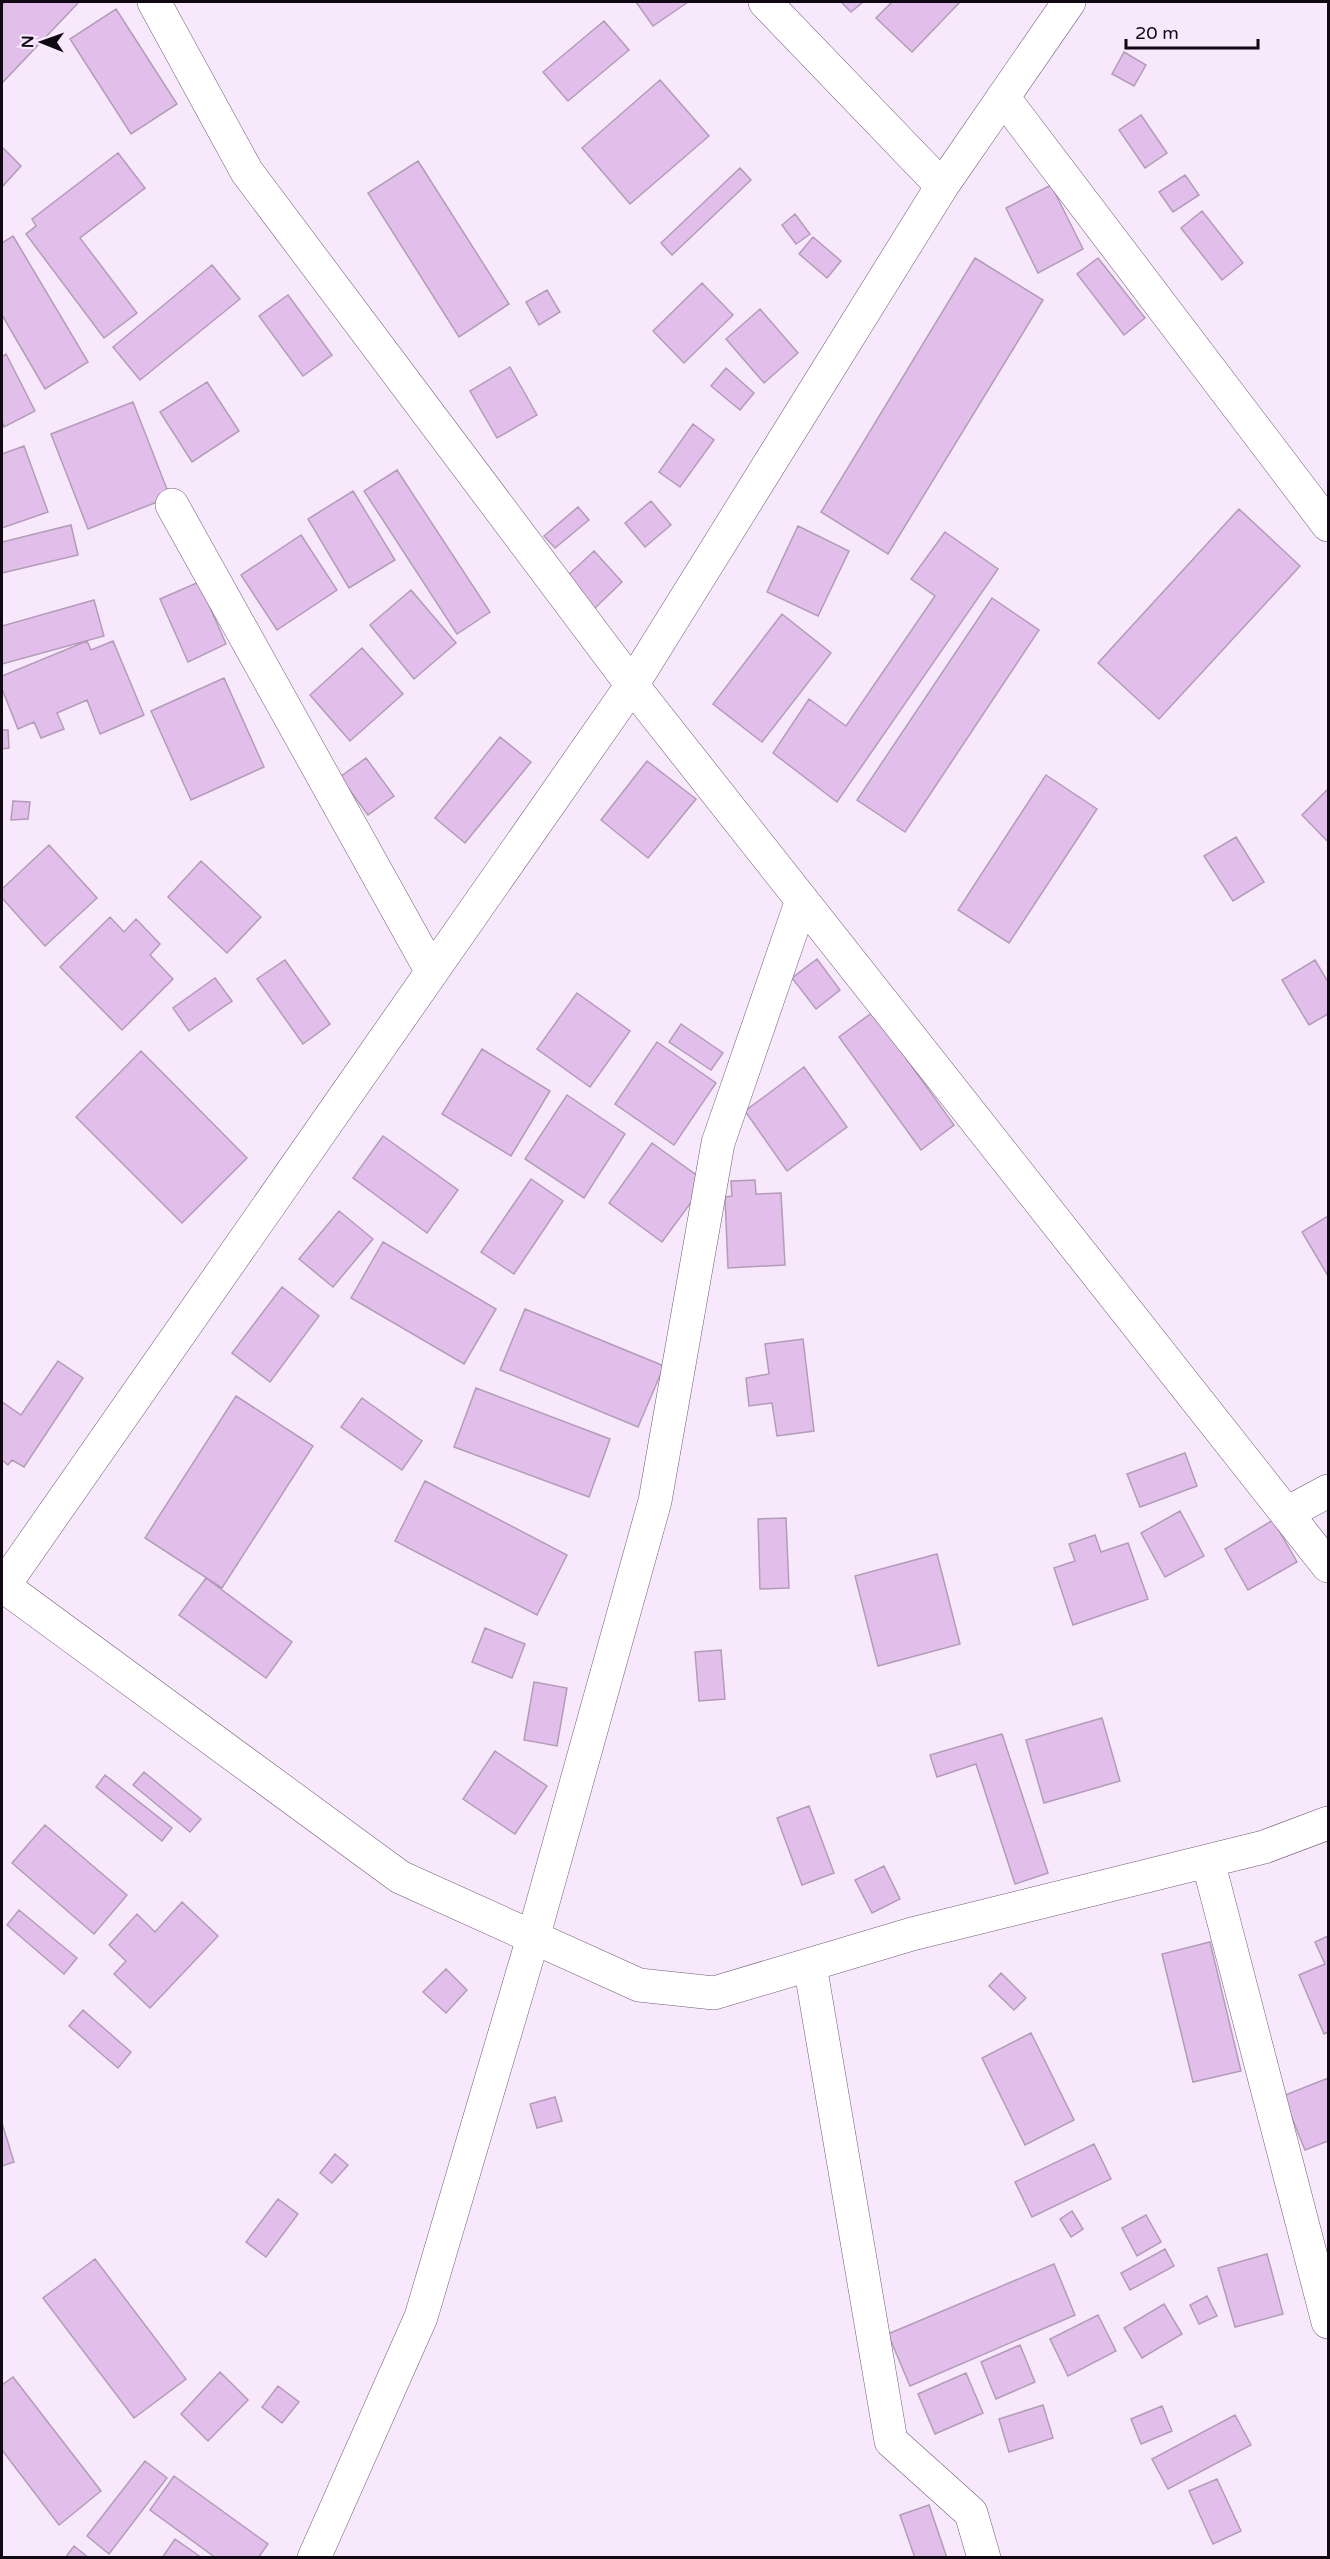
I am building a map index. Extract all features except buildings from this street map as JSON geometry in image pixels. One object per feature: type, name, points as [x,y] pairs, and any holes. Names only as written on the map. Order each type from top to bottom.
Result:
[{"type":"street","points":[[154,2],[247,172],[632,685],[1329,1566]]},
{"type":"street","points":[[765,2],[942,186]]},
{"type":"street","points":[[1069,2],[942,186],[632,685],[2,1586],[400,1877],[639,1985],[714,1993],[912,1934],[1264,1847],[1329,1823]]},
{"type":"street","points":[[1003,97],[1329,525]]},
{"type":"street","points":[[172,505],[432,972]]},
{"type":"street","points":[[314,2558],[421,2317],[533,1938],[655,1501],[718,1143],[802,900]]},
{"type":"street","points":[[1287,1513],[1329,1491]]},
{"type":"street","points":[[1208,1861],[1329,2322]]},
{"type":"street","points":[[810,1965],[891,2441],[971,2513],[984,2558]]}]
